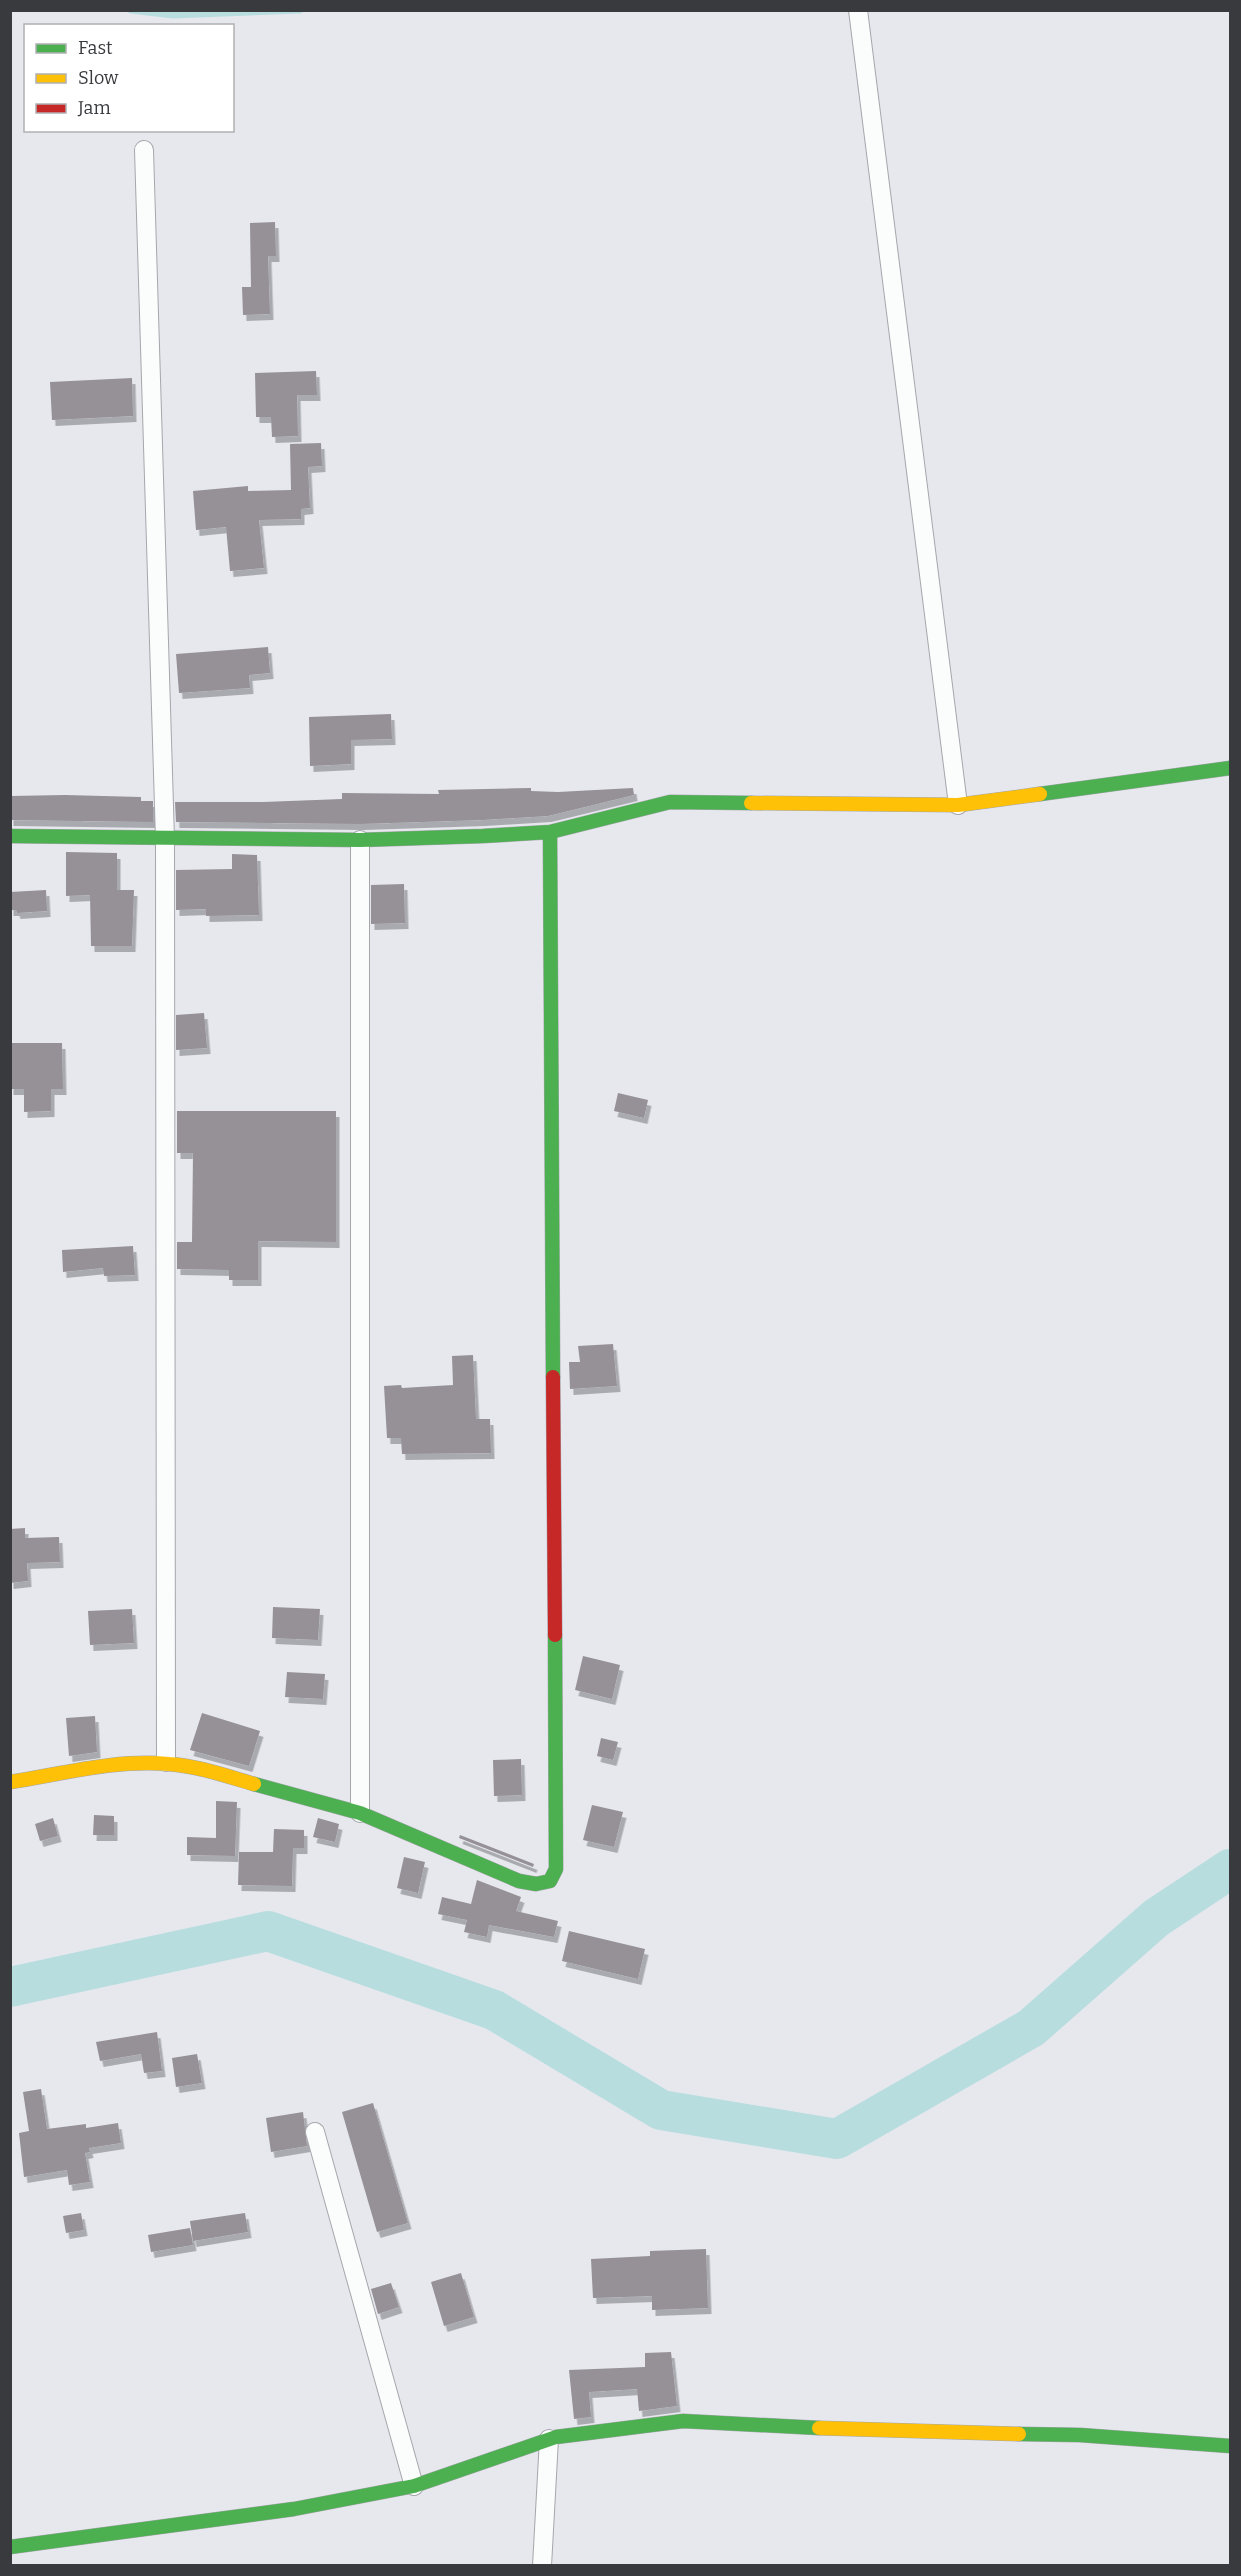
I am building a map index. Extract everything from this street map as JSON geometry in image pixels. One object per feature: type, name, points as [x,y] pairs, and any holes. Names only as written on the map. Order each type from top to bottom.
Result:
[{"type":"street","points":[[858,10],[958,805]]},
{"type":"street","points":[[144,150],[165,839],[166,1762]]},
{"type":"street","points":[[10,836],[360,840],[550,832],[670,802],[958,805],[1230,768]]},
{"type":"street","points":[[10,1782],[166,1762],[360,1813],[519,1881],[536,1884],[550,1881],[556,1869],[550,832]]},
{"type":"street","points":[[360,840],[360,1813]]},
{"type":"street","points":[[315,2132],[354,2281],[414,2486]]},
{"type":"street","points":[[10,2547],[294,2509],[414,2486],[549,2439],[683,2421],[878,2430],[1080,2435],[1230,2446]]},
{"type":"street","points":[[542,2565],[549,2439]]},
{"type":"building","points":[[275,222],[276,256],[268,256],[270,314],[243,315],[242,287],[251,287],[250,223]]},
{"type":"building","points":[[316,371],[317,395],[297,395],[298,436],[272,437],[271,417],[256,417],[255,373]]},
{"type":"building","points":[[132,378],[133,416],[52,420],[50,382]]},
{"type":"building","points":[[321,443],[322,466],[308,467],[310,508],[301,509],[301,519],[259,520],[264,568],[230,571],[226,527],[196,530],[193,491],[248,486],[248,491],[291,490],[290,444]]},
{"type":"building","points":[[268,647],[270,673],[249,675],[250,688],[179,693],[176,654]]},
{"type":"building","points":[[391,714],[392,739],[351,740],[351,764],[310,766],[309,717]]},
{"type":"building","points":[[531,788],[531,791],[558,792],[633,788],[634,795],[548,816],[482,820],[360,824],[176,822],[175,802],[342,799],[342,793],[439,794],[438,790]]},
{"type":"building","points":[[10,796],[141,797],[141,801],[153,801],[153,822],[10,820]]},
{"type":"building","points":[[66,852],[117,853],[117,890],[134,890],[132,946],[91,946],[90,895],[66,896]]},
{"type":"building","points":[[232,854],[257,855],[259,915],[206,916],[206,909],[176,910],[176,870],[232,869]]},
{"type":"building","points":[[404,884],[405,923],[371,924],[371,885]]},
{"type":"building","points":[[46,890],[47,911],[17,913],[16,910],[10,910],[10,892]]},
{"type":"building","points":[[204,1013],[207,1048],[176,1050],[176,1015]]},
{"type":"building","points":[[10,1043],[62,1043],[63,1089],[51,1089],[51,1111],[24,1112],[24,1089],[10,1089]]},
{"type":"building","points":[[618,1093],[648,1100],[644,1118],[614,1111]]},
{"type":"building","points":[[177,1111],[336,1111],[336,1242],[258,1241],[258,1280],[229,1280],[229,1270],[177,1269],[177,1242],[192,1242],[193,1153],[177,1153]]},
{"type":"building","points":[[133,1246],[135,1275],[104,1276],[103,1268],[63,1272],[62,1250]]},
{"type":"building","points":[[613,1344],[617,1386],[570,1389],[569,1362],[580,1362],[578,1346]]},
{"type":"building","points":[[473,1355],[476,1419],[490,1419],[491,1453],[402,1454],[401,1438],[387,1438],[384,1386],[401,1385],[402,1388],[453,1385],[452,1356]]},
{"type":"building","points":[[25,1528],[25,1538],[59,1537],[60,1562],[27,1563],[28,1581],[10,1583],[10,1529]]},
{"type":"building","points":[[273,1607],[320,1609],[318,1640],[272,1638]]},
{"type":"building","points":[[132,1609],[134,1643],[90,1645],[88,1611]]},
{"type":"building","points":[[583,1656],[620,1665],[612,1699],[575,1690]]},
{"type":"building","points":[[287,1672],[325,1674],[323,1699],[285,1697]]},
{"type":"building","points":[[202,1713],[260,1731],[249,1766],[190,1750]]},
{"type":"building","points":[[95,1716],[97,1752],[69,1756],[66,1718]]},
{"type":"building","points":[[601,1738],[618,1742],[613,1760],[597,1756]]},
{"type":"building","points":[[521,1759],[522,1795],[494,1796],[493,1760]]},
{"type":"building","points":[[216,1801],[237,1802],[235,1856],[187,1855],[187,1837],[216,1838]]},
{"type":"building","points":[[592,1805],[623,1812],[614,1847],[583,1840]]},
{"type":"building","points":[[94,1815],[114,1816],[114,1835],[93,1835]]},
{"type":"building","points":[[53,1818],[58,1836],[40,1841],[35,1824]]},
{"type":"building","points":[[318,1818],[339,1824],[335,1842],[313,1837]]},
{"type":"building","points":[[274,1829],[304,1830],[304,1848],[293,1848],[292,1886],[238,1885],[239,1852],[273,1852]]},
{"type":"building","points":[[460,1835],[534,1864],[533,1867],[459,1838]]},
{"type":"building","points":[[404,1857],[425,1862],[418,1893],[397,1888]]},
{"type":"building","points":[[477,1880],[521,1897],[516,1911],[558,1921],[554,1937],[489,1925],[487,1937],[464,1932],[467,1920],[438,1914],[442,1897],[471,1904]]},
{"type":"building","points":[[569,1931],[645,1949],[638,1979],[562,1961]]},
{"type":"building","points":[[157,2032],[162,2071],[144,2073],[141,2054],[100,2061],[96,2042]]},
{"type":"building","points":[[197,2054],[202,2083],[176,2087],[172,2058]]},
{"type":"building","points":[[41,2089],[47,2129],[86,2124],[86,2128],[118,2123],[121,2143],[89,2148],[90,2152],[85,2153],[90,2182],[69,2185],[67,2170],[24,2177],[19,2133],[29,2131],[23,2092]]},
{"type":"building","points":[[373,2103],[408,2223],[377,2232],[342,2112]]},
{"type":"building","points":[[303,2112],[307,2146],[271,2152],[266,2118]]},
{"type":"building","points":[[81,2213],[84,2230],[66,2233],[63,2216]]},
{"type":"building","points":[[245,2213],[248,2232],[193,2241],[190,2221]]},
{"type":"building","points":[[190,2228],[193,2245],[151,2252],[148,2235]]},
{"type":"building","points":[[706,2249],[708,2308],[652,2310],[652,2296],[593,2298],[591,2259],[650,2256],[650,2251]]},
{"type":"building","points":[[461,2273],[474,2317],[444,2326],[431,2282]]},
{"type":"building","points":[[391,2283],[399,2307],[378,2314],[371,2289]]},
{"type":"building","points":[[671,2352],[677,2406],[639,2411],[637,2389],[589,2392],[591,2417],[574,2419],[569,2370],[645,2367],[645,2353]]},
{"type":"waterway","points":[[131,10],[173,15],[300,10]]},
{"type":"waterway","points":[[10,1987],[268,1931],[494,2010],[661,2110],[837,2139],[1031,2028],[1156,1918],[1230,1869]]},
{"type":"traffic: fast","points":[[1040,794],[1230,768]]},
{"type":"traffic: fast","points":[[10,836],[360,840],[483,836],[550,832],[670,802],[751,803]]},
{"type":"traffic: fast","points":[[550,832],[553,1377]]},
{"type":"traffic: fast","points":[[254,1784],[360,1813],[519,1881],[536,1884],[550,1881],[556,1869],[555,1635]]},
{"type":"traffic: fast","points":[[10,2547],[294,2509],[414,2486],[556,2437],[683,2421],[819,2428]]},
{"type":"traffic: fast","points":[[1019,2434],[1080,2435],[1230,2446]]},
{"type":"traffic: slow","points":[[751,803],[958,805],[1040,794]]},
{"type":"traffic: slow","points":[[10,1782],[109,1765],[149,1763],[191,1767],[254,1784]]},
{"type":"traffic: slow","points":[[819,2428],[1019,2434]]},
{"type":"traffic: jam","points":[[553,1377],[555,1635]]}]
